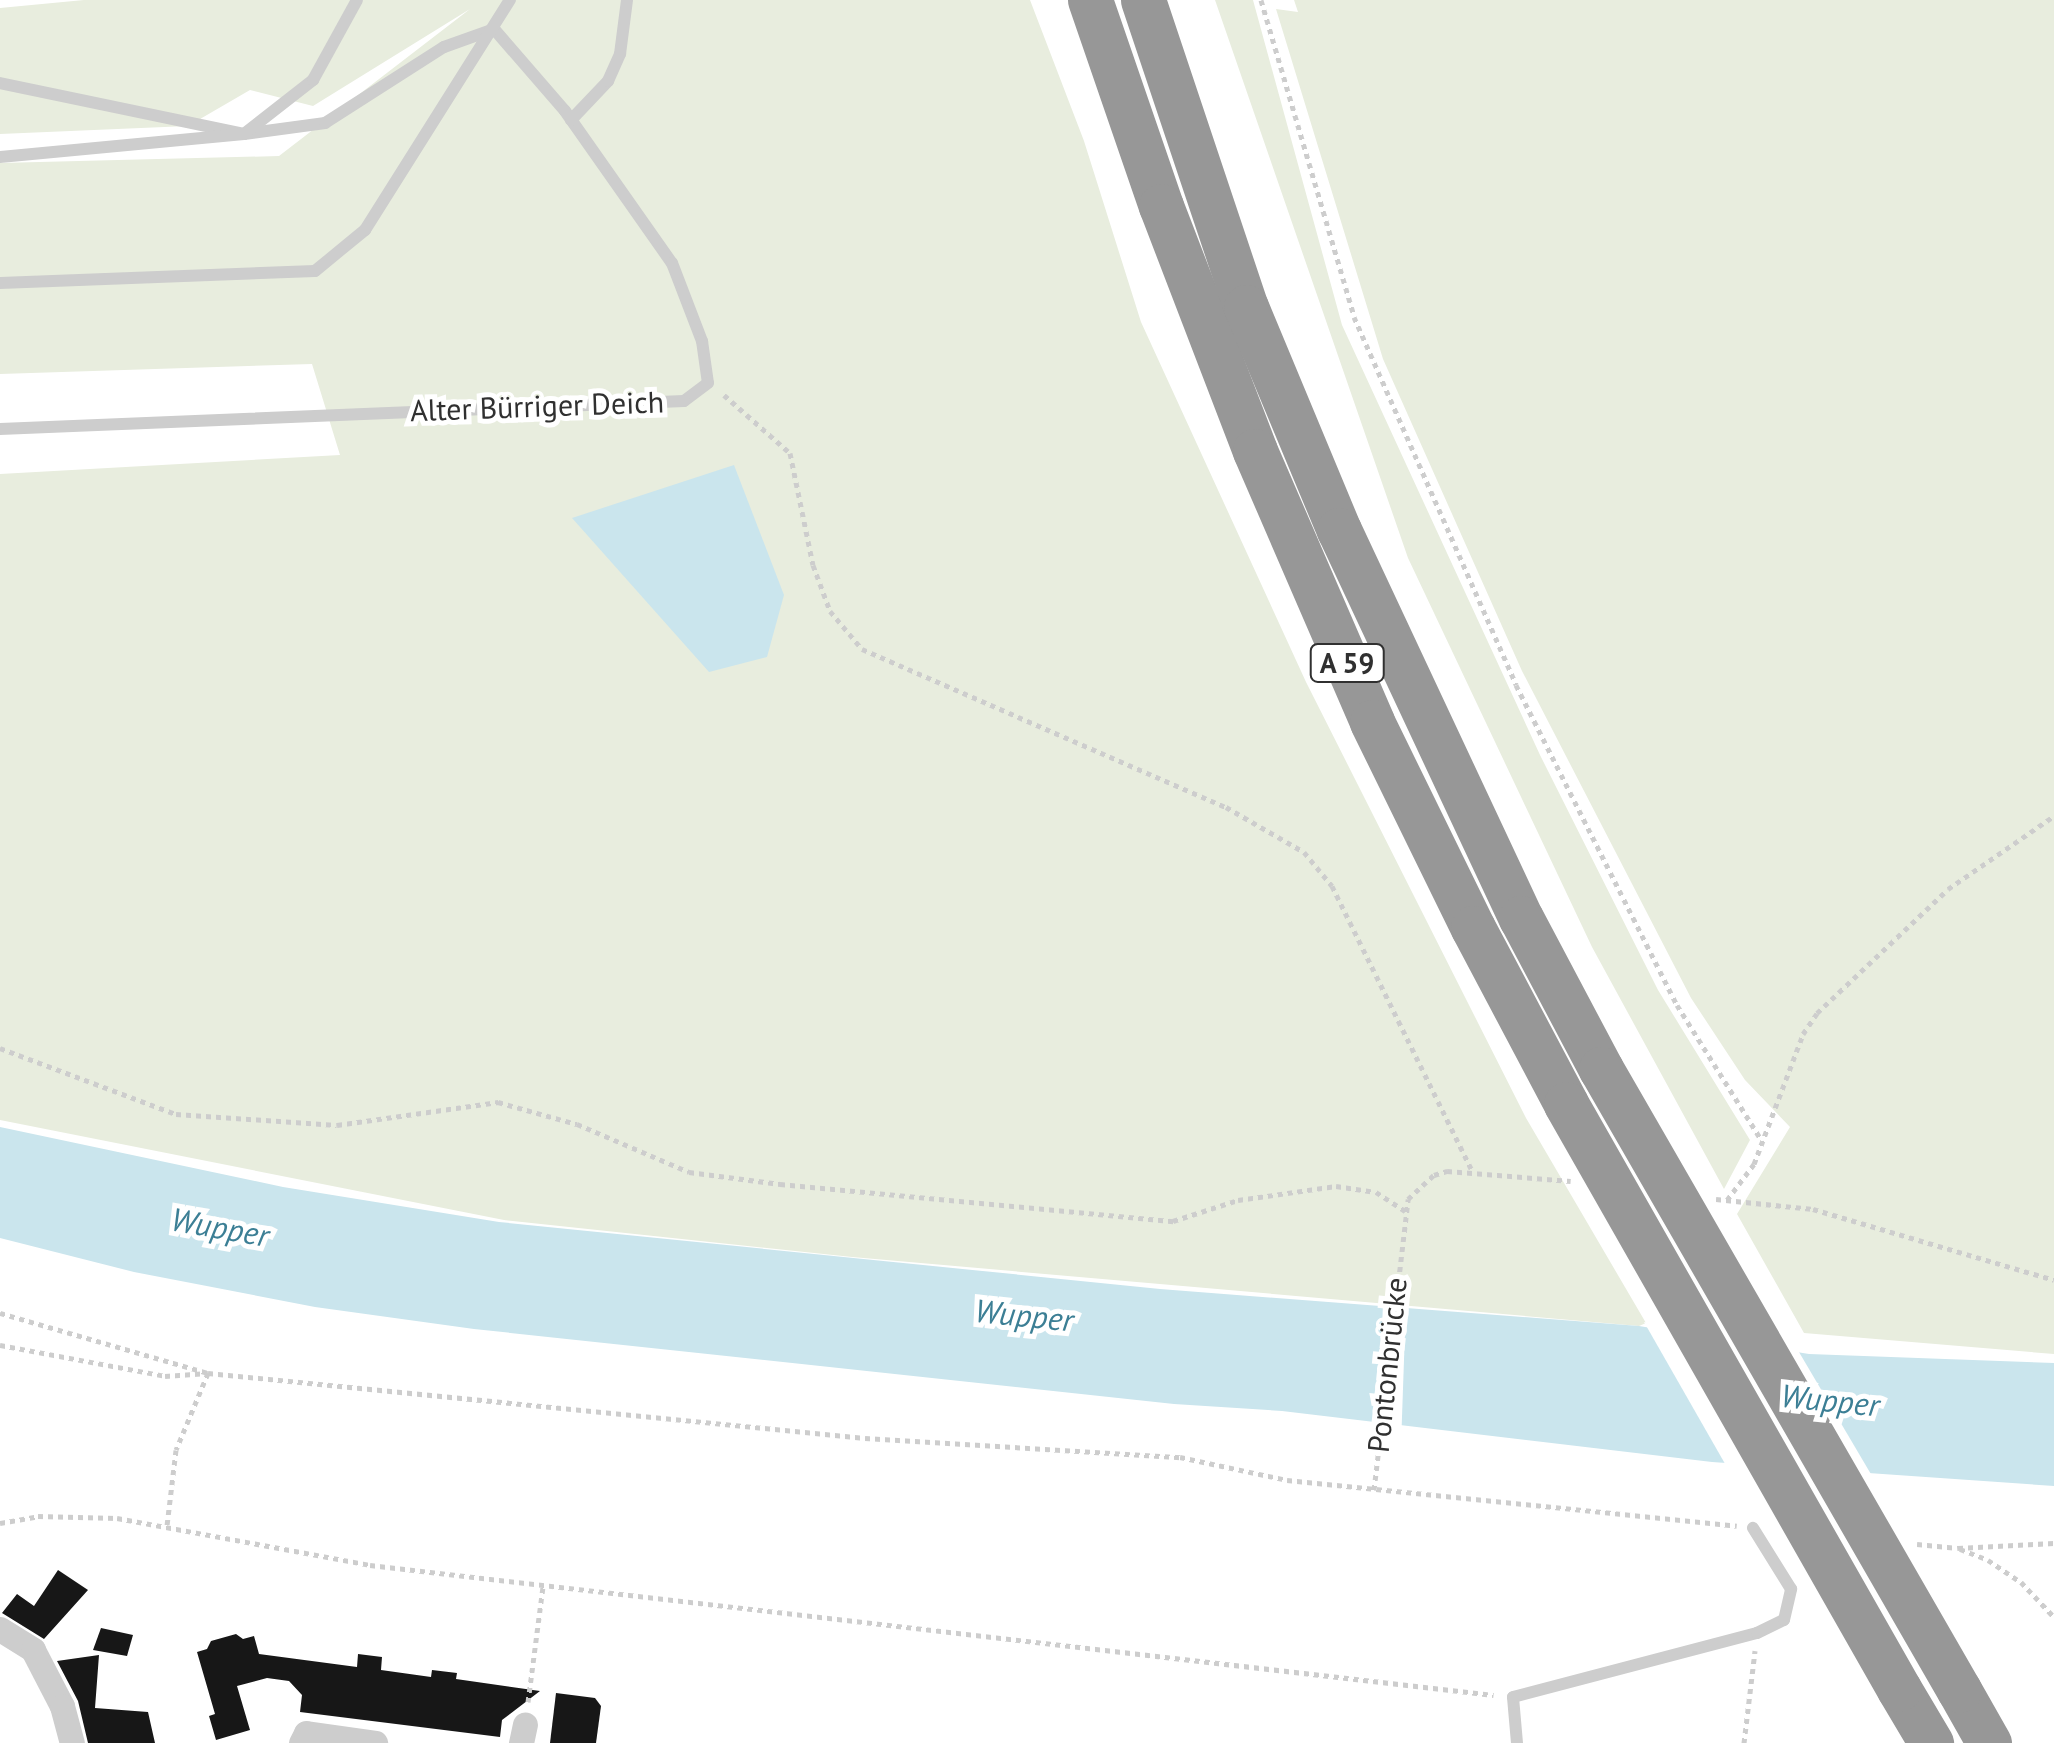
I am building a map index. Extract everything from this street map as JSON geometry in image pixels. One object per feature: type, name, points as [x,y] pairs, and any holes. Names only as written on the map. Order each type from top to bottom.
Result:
[{"type":"highway","name":"A 59","points":[[1090,0],[1161,206],[1262,469],[1381,739],[1566,1104],[1931,1743]]},
{"type":"highway","name":"A 59","points":[[1143,0],[1246,307],[1339,530],[1521,918],[1602,1069],[1989,1743]]},
{"type":"street","points":[[0,1629],[32,1650],[62,1706],[72,1743]]},
{"type":"street","points":[[301,1743],[306,1733],[375,1743]]},
{"type":"lane","points":[[0,83],[244,134],[313,80],[357,0]]},
{"type":"lane","points":[[0,282],[315,270],[365,230],[510,0]]},
{"type":"lane","points":[[571,120],[608,81],[620,54],[626,0]]},
{"type":"lane","points":[[0,157],[325,124],[444,47],[494,29]]},
{"type":"lane","name":"Alter Bürriger Deich","points":[[0,429],[684,401],[708,383],[702,341],[672,263],[571,120],[494,29]]},
{"type":"lane","points":[[1517,1743],[1513,1698],[1756,1634],[1784,1620],[1790,1590],[1753,1528]]},
{"type":"path","points":[[1261,0],[1362,334],[1525,703],[1677,1005],[1762,1141]]},
{"type":"path","points":[[708,383],[790,453],[814,564],[830,611],[862,649],[1226,807],[1304,852],[1332,886],[1471,1169]]},
{"type":"path","points":[[1728,1200],[1746,1180],[1802,1034],[1818,1014],[1948,889],[2054,816]]},
{"type":"path","points":[[0,1048],[176,1114],[337,1125],[498,1102],[577,1124],[689,1172],[1173,1222],[1238,1200],[1336,1186],[1376,1192],[1404,1211],[1408,1199],[1434,1175],[1471,1169],[1590,1184]]},
{"type":"path","points":[[1708,1198],[1813,1208],[2054,1280]]},
{"type":"path","name":"Pontonbrücke","points":[[1374,1490],[1404,1211]]},
{"type":"path","points":[[0,1313],[208,1373]]},
{"type":"path","points":[[0,1345],[165,1376],[208,1373],[864,1438],[1180,1457],[1287,1480],[1753,1528]]},
{"type":"path","points":[[167,1525],[176,1450],[208,1373]]},
{"type":"path","points":[[0,1524],[38,1516],[117,1518],[370,1565],[1513,1698]]},
{"type":"path","points":[[2054,1544],[1958,1548],[1988,1560],[2021,1582],[2054,1618]]},
{"type":"path","points":[[523,1734],[543,1586]]},
{"type":"path","points":[[1744,1743],[1754,1652]]},
{"type":"shaded area","points":[[84,0],[1030,0],[1084,141],[1141,322],[1306,682],[1526,1118],[1646,1323],[1639,1326],[852,1257],[504,1220],[0,1120],[0,474],[340,455],[312,364],[0,374],[0,163],[279,156],[470,9],[313,106],[250,90],[188,126],[0,134],[0,8]]},
{"type":"shaded area","points":[[1215,0],[1253,0],[1342,325],[1540,755],[1658,990],[1750,1140],[1724,1189],[1592,947],[1408,558]]},
{"type":"shaded area","points":[[1294,0],[2054,0],[2054,1354],[1804,1333],[1737,1214],[1790,1127],[1745,1080],[1691,998],[1522,671],[1383,359],[1276,9],[1298,12]]},
{"type":"water","points":[[734,465],[784,595],[767,657],[709,672],[572,518]]},
{"type":"water","name":"Wupper","points":[[0,1127],[283,1187],[499,1222],[1160,1289],[1639,1326],[1809,1354],[2054,1363],[2054,1486],[1712,1462],[1282,1411],[1174,1404],[474,1329],[315,1307],[134,1272],[0,1238]]},
{"type":"pier","points":[[1383,1302],[1406,1303],[1402,1431],[1379,1430]]},
{"type":"pier","points":[[1644,1322],[1796,1347],[1875,1481],[1728,1469]]},
{"type":"building","points":[[58,1570],[88,1590],[44,1639],[2,1613],[17,1594],[34,1606]]},
{"type":"building","points":[[101,1628],[133,1635],[127,1656],[93,1650]]},
{"type":"building","points":[[236,1634],[243,1639],[254,1636],[259,1654],[357,1667],[358,1654],[382,1657],[381,1670],[431,1677],[432,1670],[457,1673],[456,1679],[540,1691],[502,1720],[500,1737],[300,1712],[302,1695],[289,1681],[267,1678],[237,1686],[250,1730],[216,1740],[209,1716],[215,1714],[197,1652],[207,1649],[211,1641]]},
{"type":"building","points":[[99,1655],[95,1708],[148,1712],[155,1743],[88,1743],[78,1701],[57,1661]]},
{"type":"building","points":[[556,1693],[595,1698],[601,1706],[596,1743],[550,1743]]}]
